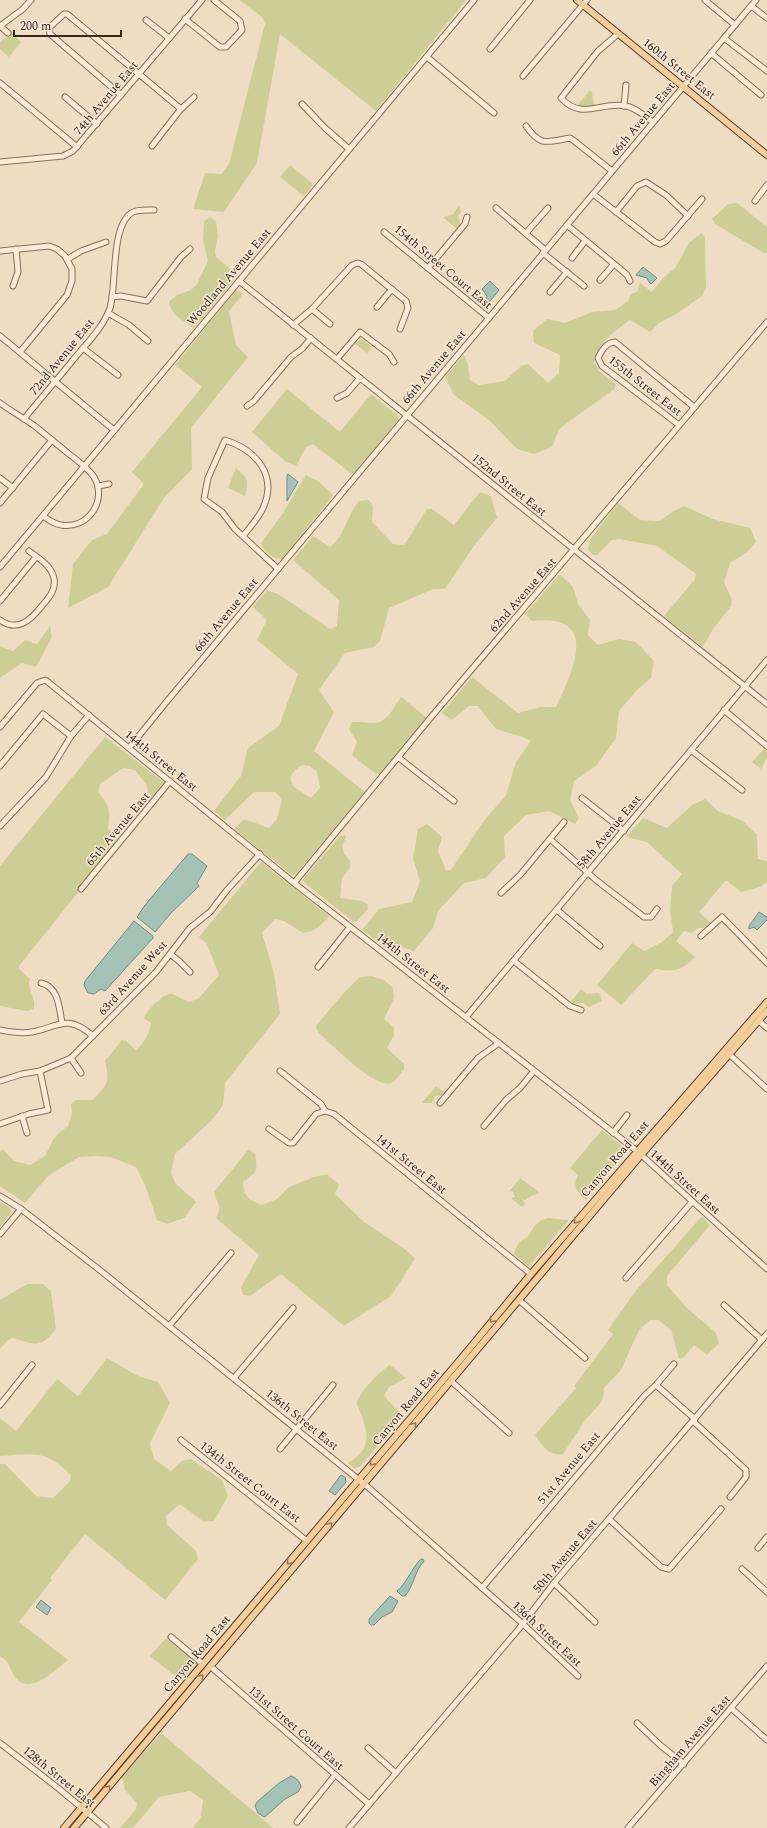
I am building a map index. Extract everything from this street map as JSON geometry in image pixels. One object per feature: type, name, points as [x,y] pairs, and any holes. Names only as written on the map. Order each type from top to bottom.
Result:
[{"type":"main road","name":"160th Street East","points":[[577,0],[585,2],[618,34],[767,155]]},
{"type":"main road","name":"Canyon Road East","points":[[74,1828],[519,1300],[639,1153],[767,1002]]},
{"type":"main road","name":"Canyon Road East","points":[[64,1828],[531,1274],[767,1011]]},
{"type":"main road","points":[[519,1300],[532,1279],[531,1274]]},
{"type":"main road","points":[[451,1381],[450,1377],[465,1354]]},
{"type":"main road","points":[[210,1666],[209,1663],[222,1641]]},
{"type":"main road","points":[[173,1710],[182,1694],[181,1690]]},
{"type":"street","points":[[8,33],[0,26],[31,0]]},
{"type":"street","name":"74th Avenue East","points":[[0,162],[63,156],[77,147],[202,0]]},
{"type":"street","points":[[185,19],[222,48],[228,46],[242,30],[242,26],[240,21],[214,0]]},
{"type":"street","name":"Woodland Avenue East","points":[[0,567],[474,0]]},
{"type":"street","points":[[490,49],[530,0]]},
{"type":"street","points":[[705,0],[735,25]]},
{"type":"street","name":"66th Avenue East","points":[[129,748],[544,251],[756,0]]},
{"type":"street","points":[[523,76],[585,2]]},
{"type":"street","points":[[751,6],[767,18]]},
{"type":"street","points":[[121,94],[49,32],[49,28],[66,13],[181,109]]},
{"type":"street","points":[[146,20],[169,38]]},
{"type":"street","points":[[618,34],[598,51],[560,98],[566,104],[579,110],[624,106],[639,111],[653,122]]},
{"type":"street","points":[[724,38],[767,71]]},
{"type":"street","points":[[711,53],[761,95]]},
{"type":"street","points":[[426,57],[494,113]]},
{"type":"street","points":[[0,83],[77,147]]},
{"type":"street","points":[[624,106],[626,85]]},
{"type":"street","points":[[152,146],[181,109],[194,96]]},
{"type":"street","points":[[65,97],[97,124]]},
{"type":"street","points":[[302,104],[325,128],[349,149]]},
{"type":"street","points":[[526,126],[534,137],[539,140],[550,141],[570,138],[612,171]]},
{"type":"street","points":[[616,212],[637,186],[646,182],[666,195],[688,216]]},
{"type":"street","points":[[755,201],[767,185]]},
{"type":"street","points":[[592,194],[655,242],[660,244],[666,241],[702,199]]},
{"type":"street","points":[[496,208],[584,286]]},
{"type":"street","points":[[526,233],[548,208]]},
{"type":"street","name":"72nd Avenue East","points":[[24,419],[84,348],[100,327],[108,313],[114,296],[116,245],[124,223],[132,212],[154,210]]},
{"type":"street","points":[[428,268],[465,224],[467,217]]},
{"type":"street","points":[[567,225],[627,275],[630,282]]},
{"type":"street","name":"154th Street Court East","points":[[384,232],[488,318]]},
{"type":"street","points":[[572,258],[586,241]]},
{"type":"street","points":[[66,257],[106,242]]},
{"type":"street","points":[[0,251],[49,246],[57,249],[66,257],[73,276],[69,291],[20,352]]},
{"type":"street","points":[[13,286],[18,272],[16,249]]},
{"type":"street","points":[[114,296],[147,301],[181,257],[190,249]]},
{"type":"street","points":[[293,325],[312,309],[339,278],[355,263],[361,264],[406,301],[408,304],[407,314],[400,329]]},
{"type":"street","points":[[600,280],[614,264]]},
{"type":"street","points":[[550,292],[567,272]]},
{"type":"street","name":"152nd Street East","points":[[239,281],[767,704]]},
{"type":"street","points":[[377,307],[392,289]]},
{"type":"street","points":[[312,309],[330,324]]},
{"type":"street","points":[[108,313],[126,323],[148,341]]},
{"type":"street","name":"62nd Avenue East","points":[[294,882],[399,758],[432,716],[575,550],[767,322]]},
{"type":"street","points":[[337,360],[360,332],[389,354],[394,362]]},
{"type":"street","points":[[0,336],[114,430]]},
{"type":"street","points":[[247,406],[254,401],[291,357],[303,348],[311,338]]},
{"type":"street","name":"155th Street East","points":[[679,425],[602,366],[598,360],[600,355],[612,342],[615,342],[694,407]]},
{"type":"street","points":[[84,348],[118,375]]},
{"type":"street","points":[[337,398],[347,393],[360,378]]},
{"type":"street","points":[[0,403],[24,419],[84,466],[93,476],[98,486],[98,501],[91,515],[83,522],[67,526],[57,524],[43,516]]},
{"type":"street","points":[[0,503],[52,440]]},
{"type":"street","points":[[242,536],[263,508],[267,494],[266,476],[259,461],[240,446],[225,440],[208,478],[204,498],[222,512],[235,529],[242,536],[278,569]]},
{"type":"street","points":[[0,478],[13,488]]},
{"type":"street","points":[[98,486],[109,484]]},
{"type":"street","points":[[0,620],[7,624],[21,625],[29,621],[37,613],[50,596],[54,584],[51,570],[29,551]]},
{"type":"street","points":[[0,601],[36,557]]},
{"type":"street","name":"58th Avenue East","points":[[466,1017],[767,660]]},
{"type":"street","name":"144th Street East","points":[[0,727],[37,683],[43,680],[48,682],[350,927],[639,1153],[767,1269]]},
{"type":"street","points":[[724,710],[767,746]]},
{"type":"street","points":[[0,766],[43,714],[71,736]]},
{"type":"street","points":[[0,826],[46,777],[71,736],[89,715]]},
{"type":"street","points":[[691,750],[742,790]]},
{"type":"street","points":[[399,758],[454,801]]},
{"type":"street","name":"65th Avenue East","points":[[81,890],[170,781]]},
{"type":"street","points":[[582,798],[624,831]]},
{"type":"street","points":[[501,893],[520,875],[564,822]]},
{"type":"street","points":[[550,839],[589,872],[596,880],[644,918],[651,917],[657,909]]},
{"type":"street","name":"63rd Avenue West","points":[[0,1081],[22,1074],[40,1072],[71,1058],[156,972],[190,928],[210,912],[227,890],[260,854]]},
{"type":"street","points":[[556,910],[600,946]]},
{"type":"street","points":[[701,936],[722,917],[767,963]]},
{"type":"street","points":[[318,967],[350,927]]},
{"type":"street","points":[[170,954],[190,972]]},
{"type":"street","points":[[514,961],[570,1006],[581,1010]]},
{"type":"street","points":[[41,983],[49,987],[55,994],[59,1004],[62,1023]]},
{"type":"street","points":[[759,1021],[767,1028]]},
{"type":"street","points":[[0,1030],[31,1032],[62,1023],[80,1026],[93,1036]]},
{"type":"street","points":[[440,1103],[478,1058],[499,1043]]},
{"type":"street","points":[[729,1054],[767,1089]]},
{"type":"street","points":[[71,1058],[81,1073]]},
{"type":"street","name":"141st Street East","points":[[280,1071],[320,1104],[325,1111],[334,1114],[531,1274]]},
{"type":"street","points":[[484,1126],[506,1100],[520,1088],[534,1071]]},
{"type":"street","points":[[0,1124],[22,1116],[48,1110],[40,1072]]},
{"type":"street","points":[[269,1129],[289,1143],[293,1143],[316,1114],[325,1111]]},
{"type":"street","points":[[613,1133],[627,1115]]},
{"type":"street","points":[[22,1116],[27,1133]]},
{"type":"street","name":"136th Street East","points":[[0,1196],[21,1208],[358,1479],[482,1588],[578,1676]]},
{"type":"street","points":[[626,1278],[692,1202]]},
{"type":"street","points":[[0,1234],[21,1208]]},
{"type":"street","points":[[169,1326],[231,1253]]},
{"type":"street","points":[[519,1300],[585,1358]]},
{"type":"street","points":[[724,1305],[762,1340]]},
{"type":"street","points":[[234,1378],[293,1308]]},
{"type":"street","name":"50th Avenue East","points":[[349,1828],[767,1334]]},
{"type":"street","name":"51st Avenue East","points":[[482,1588],[641,1399],[656,1385],[674,1364]]},
{"type":"street","points":[[0,1406],[32,1365]]},
{"type":"street","points":[[451,1381],[509,1433]]},
{"type":"street","points":[[280,1449],[333,1385]]},
{"type":"street","points":[[656,1385],[742,1464],[747,1474],[744,1482],[730,1498]]},
{"type":"street","name":"134th Street Court East","points":[[181,1440],[307,1541]]},
{"type":"street","points":[[609,1519],[661,1567],[668,1569],[721,1509]]},
{"type":"street","points":[[758,1548],[767,1537]]},
{"type":"street","points":[[742,1569],[767,1592]]},
{"type":"street","points":[[554,1584],[595,1622]]},
{"type":"street","points":[[171,1637],[203,1664]]},
{"type":"street","name":"131st Street Court East","points":[[210,1666],[369,1804]]},
{"type":"street","name":"Bingham Avenue East","points":[[628,1828],[767,1666]]},
{"type":"street","points":[[731,1708],[767,1740]]},
{"type":"street","points":[[637,1723],[684,1764]]},
{"type":"street","name":"128th Street East","points":[[0,1743],[106,1828]]},
{"type":"street","points":[[368,1748],[396,1773]]},
{"type":"street","points":[[297,1822],[336,1775]]},
{"type":"green space","points":[[239,0],[466,0],[376,111],[280,34],[257,163],[224,212],[193,209],[205,173],[221,174],[229,164],[265,24],[262,17]]},
{"type":"green space","points":[[12,33],[21,42],[9,57],[0,49],[0,42]]},
{"type":"green space","points":[[590,90],[592,92],[594,106],[577,106]]},
{"type":"green space","points":[[290,165],[313,184],[304,196],[280,177]]},
{"type":"green space","points":[[737,203],[767,227],[767,253],[762,252],[715,224],[712,219],[728,204]]},
{"type":"green space","points":[[459,206],[461,212],[458,216],[460,225],[457,229],[443,217],[452,215]]},
{"type":"green space","points":[[210,217],[216,221],[218,236],[215,251],[216,257],[238,275],[194,328],[172,311],[169,302],[177,295],[191,290],[197,284],[208,261],[203,240],[204,221]]},
{"type":"green space","points":[[701,233],[705,237],[706,286],[702,296],[676,314],[659,323],[650,332],[630,320],[603,343],[594,362],[600,372],[616,384],[614,389],[559,429],[552,447],[534,454],[517,449],[489,420],[454,395],[445,377],[464,355],[468,365],[470,380],[479,385],[505,381],[521,366],[528,364],[548,383],[559,373],[560,355],[534,343],[533,331],[547,319],[565,323],[592,312],[615,310],[628,301],[631,294],[637,292],[640,283],[652,292],[662,279],[675,268],[689,243]]},
{"type":"green space","points":[[236,290],[243,294],[229,311],[236,345],[248,357],[191,428],[192,469],[164,498],[108,587],[68,608],[73,564],[92,540],[107,534],[144,484],[132,472],[202,387],[175,365]]},
{"type":"green space","points":[[361,339],[372,347],[367,353],[355,344]]},
{"type":"green space","points":[[287,389],[340,432],[371,394],[398,416],[399,419],[353,475],[313,444],[306,447],[296,466],[286,462],[252,432]]},
{"type":"green space","points":[[236,468],[243,474],[247,483],[245,496],[228,488]]},
{"type":"green space","points":[[306,475],[318,481],[333,495],[283,559],[273,557],[267,552],[261,543],[281,516]]},
{"type":"green space","points":[[480,492],[491,496],[497,518],[476,543],[445,589],[433,589],[389,608],[380,641],[374,647],[345,653],[319,690],[334,712],[314,751],[365,792],[295,875],[292,875],[234,829],[244,819],[269,828],[277,819],[282,799],[275,792],[254,792],[225,820],[214,811],[241,776],[248,748],[279,726],[298,674],[257,640],[267,620],[253,607],[267,590],[278,594],[330,629],[337,626],[339,600],[293,560],[313,536],[330,547],[343,531],[359,501],[369,500],[373,506],[372,522],[393,544],[404,545],[427,509],[432,509],[454,525]],"holes":[[[302,765],[310,766],[317,772],[320,788],[311,798],[294,787],[290,778],[294,771]]]},
{"type":"green space","points":[[618,503],[640,520],[659,521],[684,506],[713,519],[750,528],[756,542],[747,552],[730,563],[724,582],[732,600],[731,606],[713,629],[703,647],[664,616],[695,579],[696,574],[657,546],[619,539],[612,540],[597,555],[593,555],[588,550],[589,541]]},
{"type":"green space","points":[[560,574],[573,587],[578,604],[590,620],[588,635],[598,645],[619,639],[636,642],[654,661],[651,678],[638,689],[619,711],[616,738],[596,766],[574,781],[570,800],[579,818],[575,824],[549,811],[526,815],[504,836],[505,857],[486,878],[464,883],[438,911],[433,928],[414,951],[396,945],[388,949],[362,930],[379,909],[412,902],[420,881],[413,859],[418,829],[427,824],[442,837],[438,851],[446,870],[451,870],[483,822],[506,795],[516,762],[531,741],[496,729],[478,706],[469,706],[452,720],[442,713],[472,677],[518,713],[540,707],[556,707],[574,661],[576,647],[574,635],[567,626],[554,621],[532,621],[525,614]]},
{"type":"green space","points":[[50,626],[52,637],[36,667],[22,663],[0,678],[0,646],[13,651],[25,640],[37,644]]},
{"type":"green space","points":[[401,697],[427,718],[380,774],[376,774],[352,755],[357,742],[349,729],[352,722],[374,723],[383,720],[390,714]]},
{"type":"green space","points":[[105,737],[166,784],[151,802],[146,784],[135,770],[123,768],[100,784],[98,792],[105,801],[109,813],[108,828],[119,841],[19,966],[19,969],[30,979],[29,987],[34,1001],[33,1009],[27,1011],[0,1006],[0,866]]},
{"type":"green space","points":[[764,749],[767,752],[767,757],[761,769],[752,762]]},
{"type":"green space","points":[[705,799],[718,811],[743,821],[757,835],[758,859],[767,861],[767,882],[760,887],[741,892],[726,880],[699,912],[711,923],[704,928],[698,928],[692,933],[684,931],[676,941],[695,957],[681,968],[673,970],[655,969],[621,1005],[597,985],[632,943],[644,951],[662,942],[673,932],[670,910],[672,886],[682,874],[647,842],[626,837],[643,818],[667,828],[692,805]]},
{"type":"green space","points":[[345,835],[346,838],[342,846],[344,853],[350,861],[350,868],[342,878],[340,898],[362,901],[367,904],[368,909],[356,922],[303,882],[303,879],[340,836]]},
{"type":"green space","points":[[261,862],[329,916],[318,928],[303,933],[284,921],[275,919],[262,933],[274,973],[280,1014],[225,1083],[223,1105],[212,1120],[175,1154],[171,1173],[175,1183],[196,1202],[184,1218],[167,1224],[157,1220],[145,1185],[136,1167],[111,1157],[79,1157],[48,1176],[25,1203],[0,1186],[0,1151],[3,1149],[14,1161],[30,1165],[45,1156],[53,1140],[68,1126],[72,1114],[71,1104],[76,1100],[92,1100],[104,1087],[107,1079],[105,1061],[122,1040],[126,1041],[136,1050],[144,1042],[151,1023],[144,1018],[152,1007],[160,999],[169,994],[189,1002],[199,998],[219,975],[207,944],[199,937]]},
{"type":"green space","points":[[371,976],[384,980],[393,988],[394,998],[384,1019],[394,1028],[394,1035],[387,1048],[404,1064],[404,1069],[397,1079],[391,1083],[384,1083],[375,1079],[353,1064],[318,1032],[316,1026],[341,996],[360,977]]},
{"type":"green space","points":[[581,989],[587,994],[599,993],[602,1001],[589,1007],[583,1003],[574,1004],[571,1002]]},
{"type":"green space","points":[[436,1086],[445,1093],[443,1095],[435,1096],[432,1103],[422,1103]]},
{"type":"green space","points":[[602,1130],[623,1147],[624,1154],[586,1200],[576,1189],[575,1182],[578,1175],[570,1168]]},
{"type":"green space","points":[[249,1149],[255,1154],[256,1168],[254,1173],[243,1182],[246,1195],[254,1201],[262,1205],[277,1199],[289,1187],[314,1177],[327,1174],[339,1185],[335,1194],[364,1222],[406,1250],[415,1259],[391,1296],[344,1326],[281,1274],[250,1296],[243,1295],[241,1287],[259,1255],[216,1218],[219,1205],[214,1192]]},
{"type":"green space","points":[[520,1178],[539,1192],[538,1194],[525,1200],[522,1199],[525,1204],[522,1207],[511,1198],[515,1197],[512,1191],[509,1192]]},
{"type":"green space","points":[[0,1202],[9,1207],[12,1212],[0,1227]]},
{"type":"green space","points":[[702,1216],[710,1225],[667,1276],[667,1285],[686,1307],[716,1333],[719,1343],[707,1355],[694,1345],[684,1357],[679,1359],[671,1330],[658,1320],[650,1320],[639,1330],[621,1370],[604,1388],[603,1398],[599,1405],[586,1419],[563,1454],[554,1454],[550,1452],[535,1435],[576,1388],[574,1386],[613,1334],[608,1330],[634,1293]]},
{"type":"green space","points":[[548,1218],[569,1220],[528,1266],[514,1254],[516,1248],[520,1242],[528,1237],[538,1223]]},
{"type":"green space","points":[[27,1284],[43,1284],[51,1291],[56,1329],[42,1342],[32,1343],[13,1338],[8,1340],[0,1349],[0,1300]]},
{"type":"green space","points":[[107,1358],[138,1376],[158,1382],[170,1403],[150,1443],[154,1459],[171,1471],[182,1461],[191,1459],[222,1480],[228,1496],[214,1521],[204,1522],[180,1504],[166,1516],[167,1525],[196,1551],[198,1559],[165,1600],[85,1534],[50,1578],[52,1580],[19,1622],[68,1660],[36,1683],[22,1683],[16,1678],[6,1661],[0,1656],[0,1464],[5,1464],[36,1496],[53,1498],[70,1481],[71,1475],[54,1461],[46,1457],[31,1454],[0,1456],[0,1418],[16,1431],[57,1379],[78,1396]]},
{"type":"green space","points":[[390,1365],[406,1378],[389,1387],[384,1396],[403,1416],[360,1467],[354,1468],[348,1463],[360,1453],[366,1443],[366,1431],[358,1408],[358,1400],[370,1383]]},
{"type":"green space","points":[[166,1638],[198,1663],[181,1681],[150,1656]]},
{"type":"green space","points":[[161,1733],[273,1828],[193,1828],[201,1817],[203,1800],[190,1791],[159,1797],[133,1828],[120,1828],[136,1809],[137,1803],[125,1790],[122,1777]]},
{"type":"shaded area","points":[[643,267],[657,278],[651,284],[647,278],[636,275]]},
{"type":"shaded area","points":[[490,281],[499,290],[487,305],[485,304],[487,296],[482,289]]},
{"type":"shaded area","points":[[288,474],[298,482],[287,501],[287,476]]},
{"type":"shaded area","points":[[188,854],[192,854],[207,866],[197,883],[199,886],[171,913],[155,932],[137,917],[145,905]]},
{"type":"shaded area","points":[[759,912],[767,917],[767,920],[757,930],[754,927],[749,929],[749,926]]},
{"type":"shaded area","points":[[134,921],[153,936],[153,938],[105,991],[101,989],[94,994],[88,993],[84,985],[85,981]]},
{"type":"shaded area","points":[[341,1475],[345,1477],[346,1482],[335,1495],[329,1491]]},
{"type":"shaded area","points":[[421,1559],[424,1561],[418,1570],[408,1592],[405,1596],[402,1596],[397,1591],[404,1584],[414,1567]]},
{"type":"shaded area","points":[[390,1596],[398,1601],[392,1612],[382,1617],[374,1625],[371,1625],[369,1623],[369,1619]]},
{"type":"shaded area","points":[[41,1600],[51,1608],[47,1615],[36,1607]]},
{"type":"shaded area","points":[[291,1776],[297,1779],[300,1783],[301,1787],[298,1792],[285,1799],[266,1816],[264,1817],[258,1813],[255,1806],[257,1802],[279,1783]]}]
